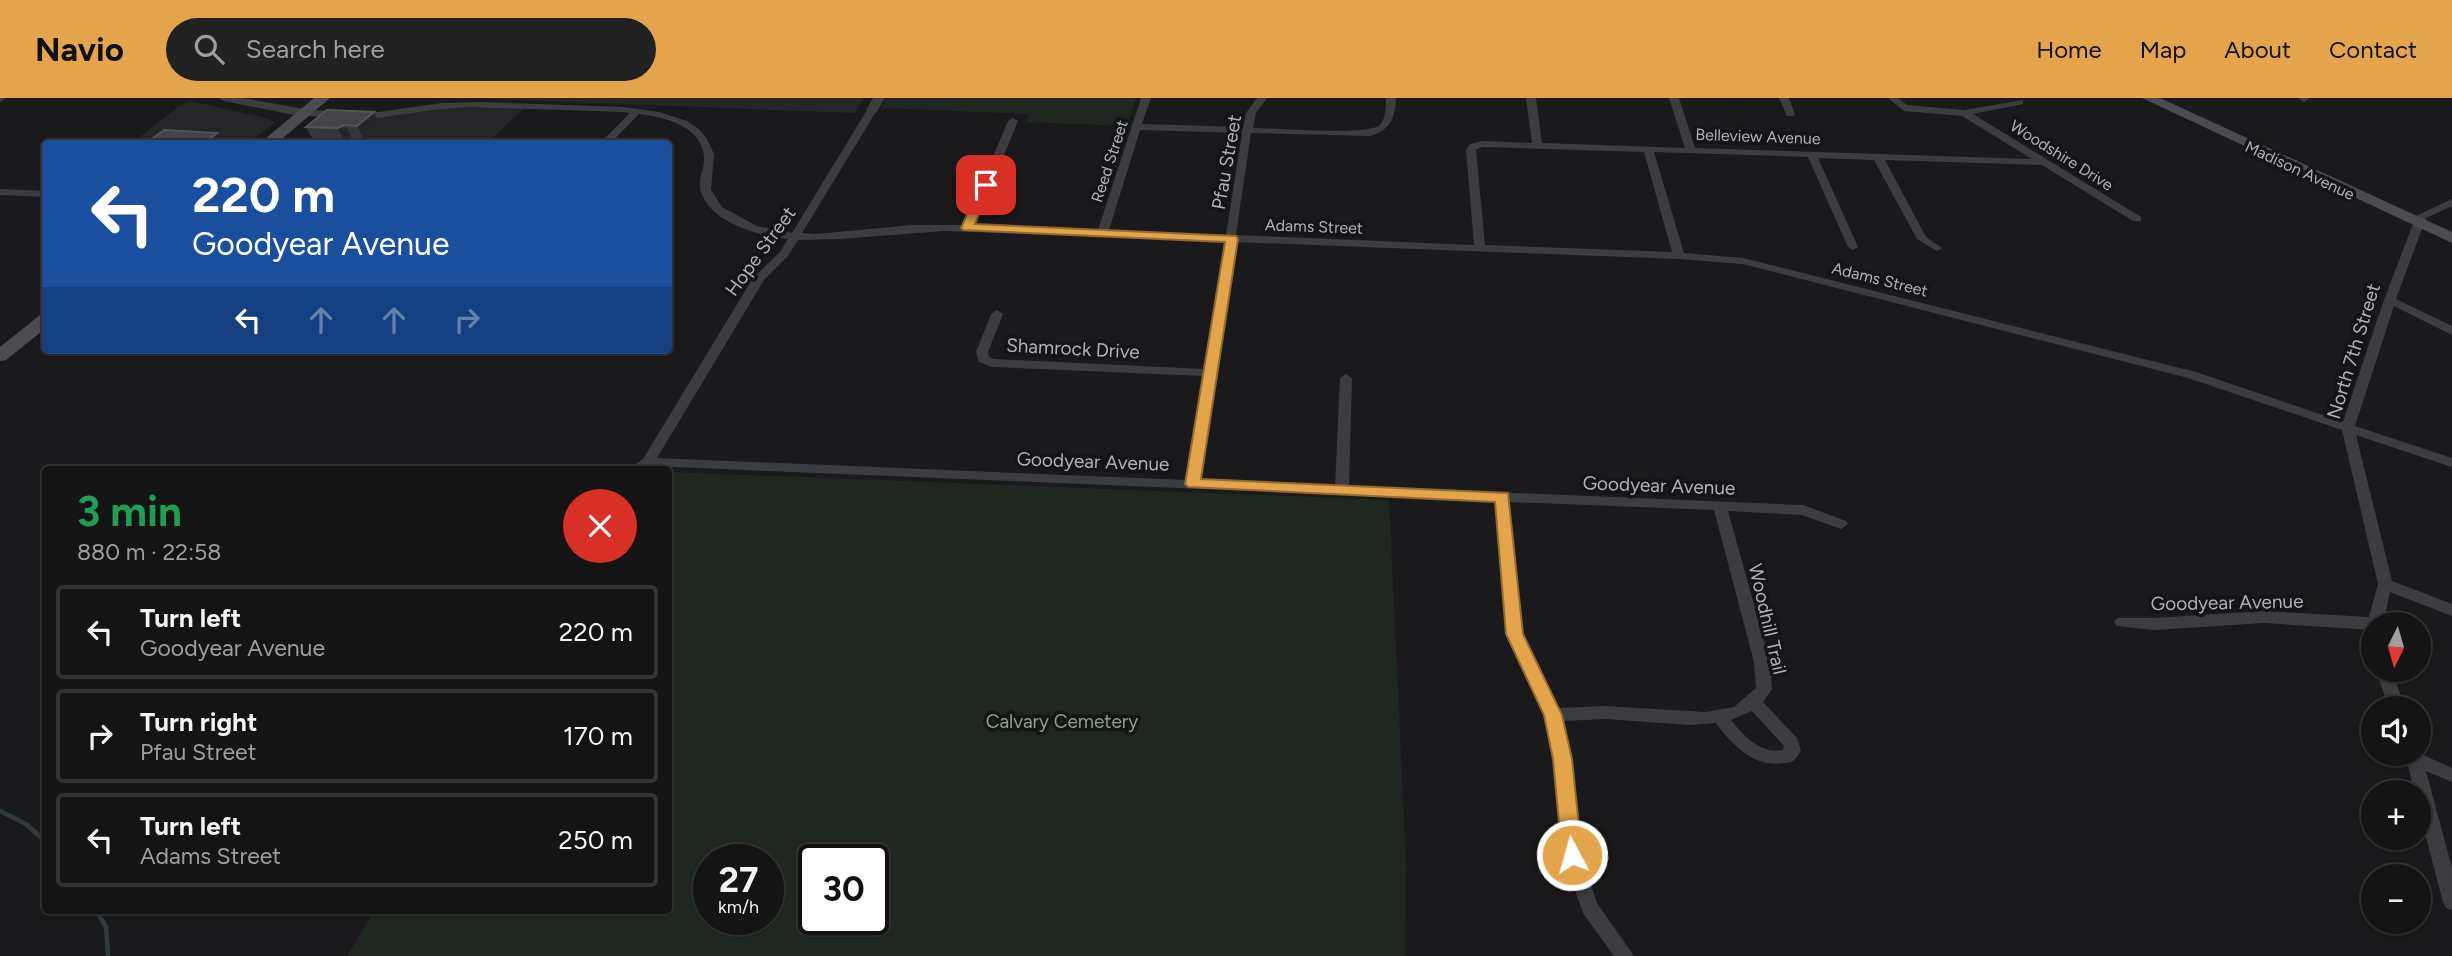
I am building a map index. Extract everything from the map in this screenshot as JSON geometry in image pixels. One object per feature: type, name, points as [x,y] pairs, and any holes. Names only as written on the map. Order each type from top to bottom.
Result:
[{"type":"main road","points":[[271,140],[323,98]]},
{"type":"main road","points":[[290,140],[341,98]]},
{"type":"main road","name":"Madison Avenue","points":[[2149,98],[2420,220],[2452,229]]},
{"type":"main road","name":"Madison Avenue","points":[[2164,98],[2420,220],[2452,238]]},
{"type":"main road","points":[[0,356],[42,322]]},
{"type":"main road","points":[[0,372],[42,339]]},
{"type":"street","name":"Adams Street","points":[[224,98],[322,114],[382,114],[423,107],[474,104],[637,111],[669,117],[692,127],[708,148],[709,162],[704,183],[706,194],[724,215],[744,225],[794,237],[838,237],[919,228],[968,228],[1679,256],[1743,261],[2192,375],[2452,463]]},
{"type":"street","name":"Hope Street","points":[[642,466],[759,278],[784,254],[831,182],[879,98]]},
{"type":"street","name":"Reed Street","points":[[1102,234],[1146,98]]},
{"type":"street","name":"Pfau Street","points":[[1193,484],[1247,131],[1251,113],[1262,98]]},
{"type":"street","points":[[1137,127],[1375,132],[1390,118],[1391,98]]},
{"type":"street","points":[[1531,98],[1537,145]]},
{"type":"street","points":[[1674,98],[1690,149]]},
{"type":"street","points":[[1784,98],[1790,114]]},
{"type":"street","name":"Woodshire Drive","points":[[1893,98],[1904,108],[1964,113],[2137,219]]},
{"type":"street","points":[[1964,113],[2020,102]]},
{"type":"street","points":[[608,140],[637,111]]},
{"type":"street","points":[[968,228],[1013,121]]},
{"type":"street","name":"Belleview Avenue","points":[[1480,248],[1471,150],[1473,146],[1690,149],[2043,162]]},
{"type":"street","points":[[1648,149],[1679,256]]},
{"type":"street","points":[[1811,153],[1853,247]]},
{"type":"street","points":[[1877,155],[1922,239],[1937,248]]},
{"type":"street","points":[[0,192],[42,194]]},
{"type":"street","points":[[2420,220],[2452,202]]},
{"type":"street","name":"North 7th Street","points":[[2378,612],[2385,584],[2348,427],[2420,220]]},
{"type":"street","points":[[2390,300],[2452,331]]},
{"type":"street","name":"Shamrock Drive","points":[[997,314],[982,352],[983,359],[992,363],[1210,373]]},
{"type":"street","points":[[1342,490],[1346,378]]},
{"type":"street","name":"Goodyear Avenue","points":[[672,467],[1193,484],[1804,510],[1841,524]]},
{"type":"street","points":[[1502,497],[1515,634],[1553,715],[1562,759],[1572,855],[1589,907],[1625,956]]},
{"type":"street","name":"Woodhill Trail","points":[[1720,506],[1764,675],[1764,689],[1753,702]]},
{"type":"street","points":[[2385,584],[2452,610]]},
{"type":"street","name":"Goodyear Avenue","points":[[2122,622],[2154,624],[2264,617],[2361,623]]},
{"type":"street","points":[[1553,715],[1611,713],[1673,717],[1719,716],[1733,714],[1753,702],[1791,743],[1793,751],[1788,756],[1767,758],[1754,753],[1735,738],[1719,716]]},
{"type":"street","points":[[2431,765],[2452,775]]},
{"type":"street","points":[[2416,766],[2452,902]]},
{"type":"shaded area","points":[[470,98],[864,98],[855,113]]},
{"type":"shaded area","points":[[190,101],[276,122],[252,140],[136,140],[179,106]]},
{"type":"shaded area","points":[[464,107],[524,108],[490,140],[310,140],[337,117]]},
{"type":"green space","points":[[887,98],[1136,98],[1127,126],[1026,122],[1029,114],[881,108]]},
{"type":"green space","name":"Calvary Cemetery","points":[[672,472],[1389,500],[1406,863],[1405,956],[347,956],[373,914],[672,914]]},
{"type":"building","points":[[327,110],[374,112],[357,126],[306,127]]},
{"type":"building","points":[[164,130],[217,133],[208,140],[151,140]]},
{"type":"waterway","points":[[0,811],[26,824],[42,838]]},
{"type":"waterway","points":[[98,914],[106,927],[108,956]]},
{"type":"route","points":[[986,185],[968,228],[1231,239],[1193,484],[1502,497],[1515,634],[1553,715],[1562,759],[1572,855]]}]
